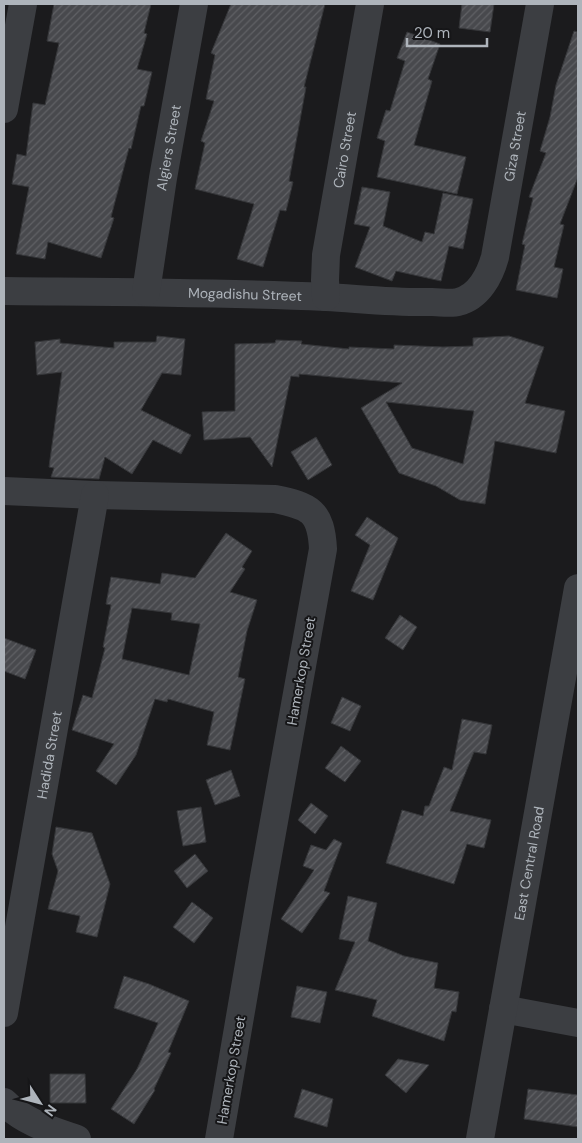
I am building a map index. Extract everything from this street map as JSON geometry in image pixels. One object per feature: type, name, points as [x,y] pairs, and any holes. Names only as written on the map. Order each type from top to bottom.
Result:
[{"type":"street","points":[[4,109],[22,4]]},
{"type":"street","name":"Algiers Street","points":[[146,292],[194,4]]},
{"type":"street","name":"Cairo Street","points":[[326,297],[326,256],[370,4]]},
{"type":"street","name":"Giza Street","points":[[481,286],[495,257],[540,4]]},
{"type":"street","name":"Mogadishu Street","points":[[4,291],[146,292],[326,297],[415,303],[458,302],[470,296],[481,286]]},
{"type":"street","name":"Hamerkop Street","points":[[4,491],[275,499],[297,503],[307,509],[314,515],[323,534],[322,559],[264,877],[219,1139]]},
{"type":"street","name":"Hadida Street","points":[[4,1013],[95,495]]},
{"type":"street","name":"East Central Road","points":[[480,1139],[578,588]]},
{"type":"street","points":[[503,1009],[578,1023]]},
{"type":"street","points":[[4,1102],[24,1118],[77,1139]]},
{"type":"building","points":[[54,4],[151,4],[144,33],[147,34],[137,69],[152,72],[144,106],[141,106],[131,149],[129,148],[111,217],[114,218],[101,258],[48,242],[45,259],[16,254],[29,187],[12,184],[17,154],[26,156],[33,103],[45,105],[59,43],[47,41]]},
{"type":"building","points":[[231,4],[325,4],[304,87],[306,87],[289,181],[293,182],[286,211],[280,210],[263,267],[237,259],[254,204],[195,189],[205,143],[201,141],[214,101],[206,99],[215,55],[211,53]]},
{"type":"building","points":[[462,4],[494,4],[490,32],[459,28]]},
{"type":"building","points":[[574,31],[578,32],[578,177],[560,224],[564,225],[554,267],[563,269],[557,298],[516,290],[525,245],[522,244],[533,198],[529,197],[546,153],[540,151],[550,117],[556,85]]},
{"type":"building","points":[[407,32],[440,44],[428,79],[432,81],[414,145],[466,157],[457,194],[377,177],[385,141],[377,138],[386,110],[390,111],[405,61],[397,58]]},
{"type":"building","points":[[362,187],[390,192],[383,226],[422,242],[425,232],[434,234],[443,193],[473,199],[463,249],[449,246],[441,281],[396,271],[392,281],[355,267],[370,227],[354,224]]},
{"type":"building","points":[[157,336],[185,339],[181,375],[162,373],[141,410],[191,435],[181,454],[153,440],[132,474],[105,457],[99,479],[51,477],[54,468],[49,467],[62,372],[37,375],[35,342],[60,339],[60,343],[114,348],[114,342],[156,342]]},
{"type":"building","points":[[509,336],[544,347],[525,403],[565,411],[556,453],[495,441],[485,504],[460,500],[436,486],[399,473],[361,408],[402,383],[299,374],[299,377],[291,376],[272,467],[250,437],[204,440],[202,412],[235,411],[235,344],[275,343],[276,340],[302,341],[301,344],[349,349],[349,347],[394,349],[394,345],[473,346],[473,338]],"holes":[[[386,402],[474,411],[463,464],[412,448]]]},
{"type":"building","points":[[316,437],[332,465],[308,480],[291,452]]},
{"type":"building","points":[[367,517],[398,538],[373,600],[351,591],[370,545],[355,535]]},
{"type":"building","points":[[226,533],[252,551],[242,567],[245,569],[230,592],[257,600],[247,631],[238,677],[245,679],[230,750],[207,745],[214,712],[168,699],[167,702],[155,699],[136,755],[116,785],[96,771],[114,744],[72,730],[83,695],[92,698],[105,648],[103,647],[111,605],[106,604],[111,577],[160,584],[162,573],[195,578]],"holes":[[[132,608],[172,613],[171,620],[200,624],[189,675],[122,659]]]},
{"type":"building","points":[[400,615],[417,627],[403,650],[385,638]]},
{"type":"building","points":[[4,638],[36,650],[25,679],[4,671]]},
{"type":"building","points":[[342,697],[361,706],[350,731],[331,723]]},
{"type":"building","points":[[462,719],[492,725],[486,754],[474,752],[450,811],[491,820],[484,848],[467,844],[454,884],[386,863],[402,810],[423,816],[425,806],[429,806],[444,767],[452,770]]},
{"type":"building","points":[[341,746],[361,761],[345,782],[325,768]]},
{"type":"building","points":[[231,770],[240,796],[215,805],[206,780]]},
{"type":"building","points":[[311,803],[328,816],[315,834],[298,820]]},
{"type":"building","points":[[201,807],[206,842],[183,846],[177,811]]},
{"type":"building","points":[[56,827],[92,833],[110,884],[97,937],[76,932],[80,916],[48,909],[58,871],[52,854]]},
{"type":"building","points":[[334,839],[342,843],[324,891],[330,893],[302,933],[281,919],[314,870],[303,866],[311,845],[326,850]]},
{"type":"building","points":[[195,854],[208,871],[187,888],[174,871]]},
{"type":"building","points":[[348,896],[377,903],[368,941],[404,956],[438,963],[434,988],[459,992],[456,1012],[452,1011],[444,1041],[372,1016],[377,1000],[335,990],[355,942],[339,939]]},
{"type":"building","points":[[192,902],[213,918],[194,943],[173,927]]},
{"type":"building","points":[[124,976],[149,984],[189,1001],[168,1052],[171,1053],[155,1090],[134,1124],[111,1109],[137,1069],[158,1023],[114,1008]]},
{"type":"building","points":[[297,986],[327,992],[320,1023],[291,1017]]},
{"type":"building","points":[[398,1059],[429,1065],[406,1093],[385,1075]]},
{"type":"building","points":[[50,1074],[85,1074],[86,1103],[50,1103]]},
{"type":"building","points":[[302,1089],[333,1099],[327,1127],[294,1117]]},
{"type":"building","points":[[528,1089],[578,1095],[578,1127],[524,1119]]}]
